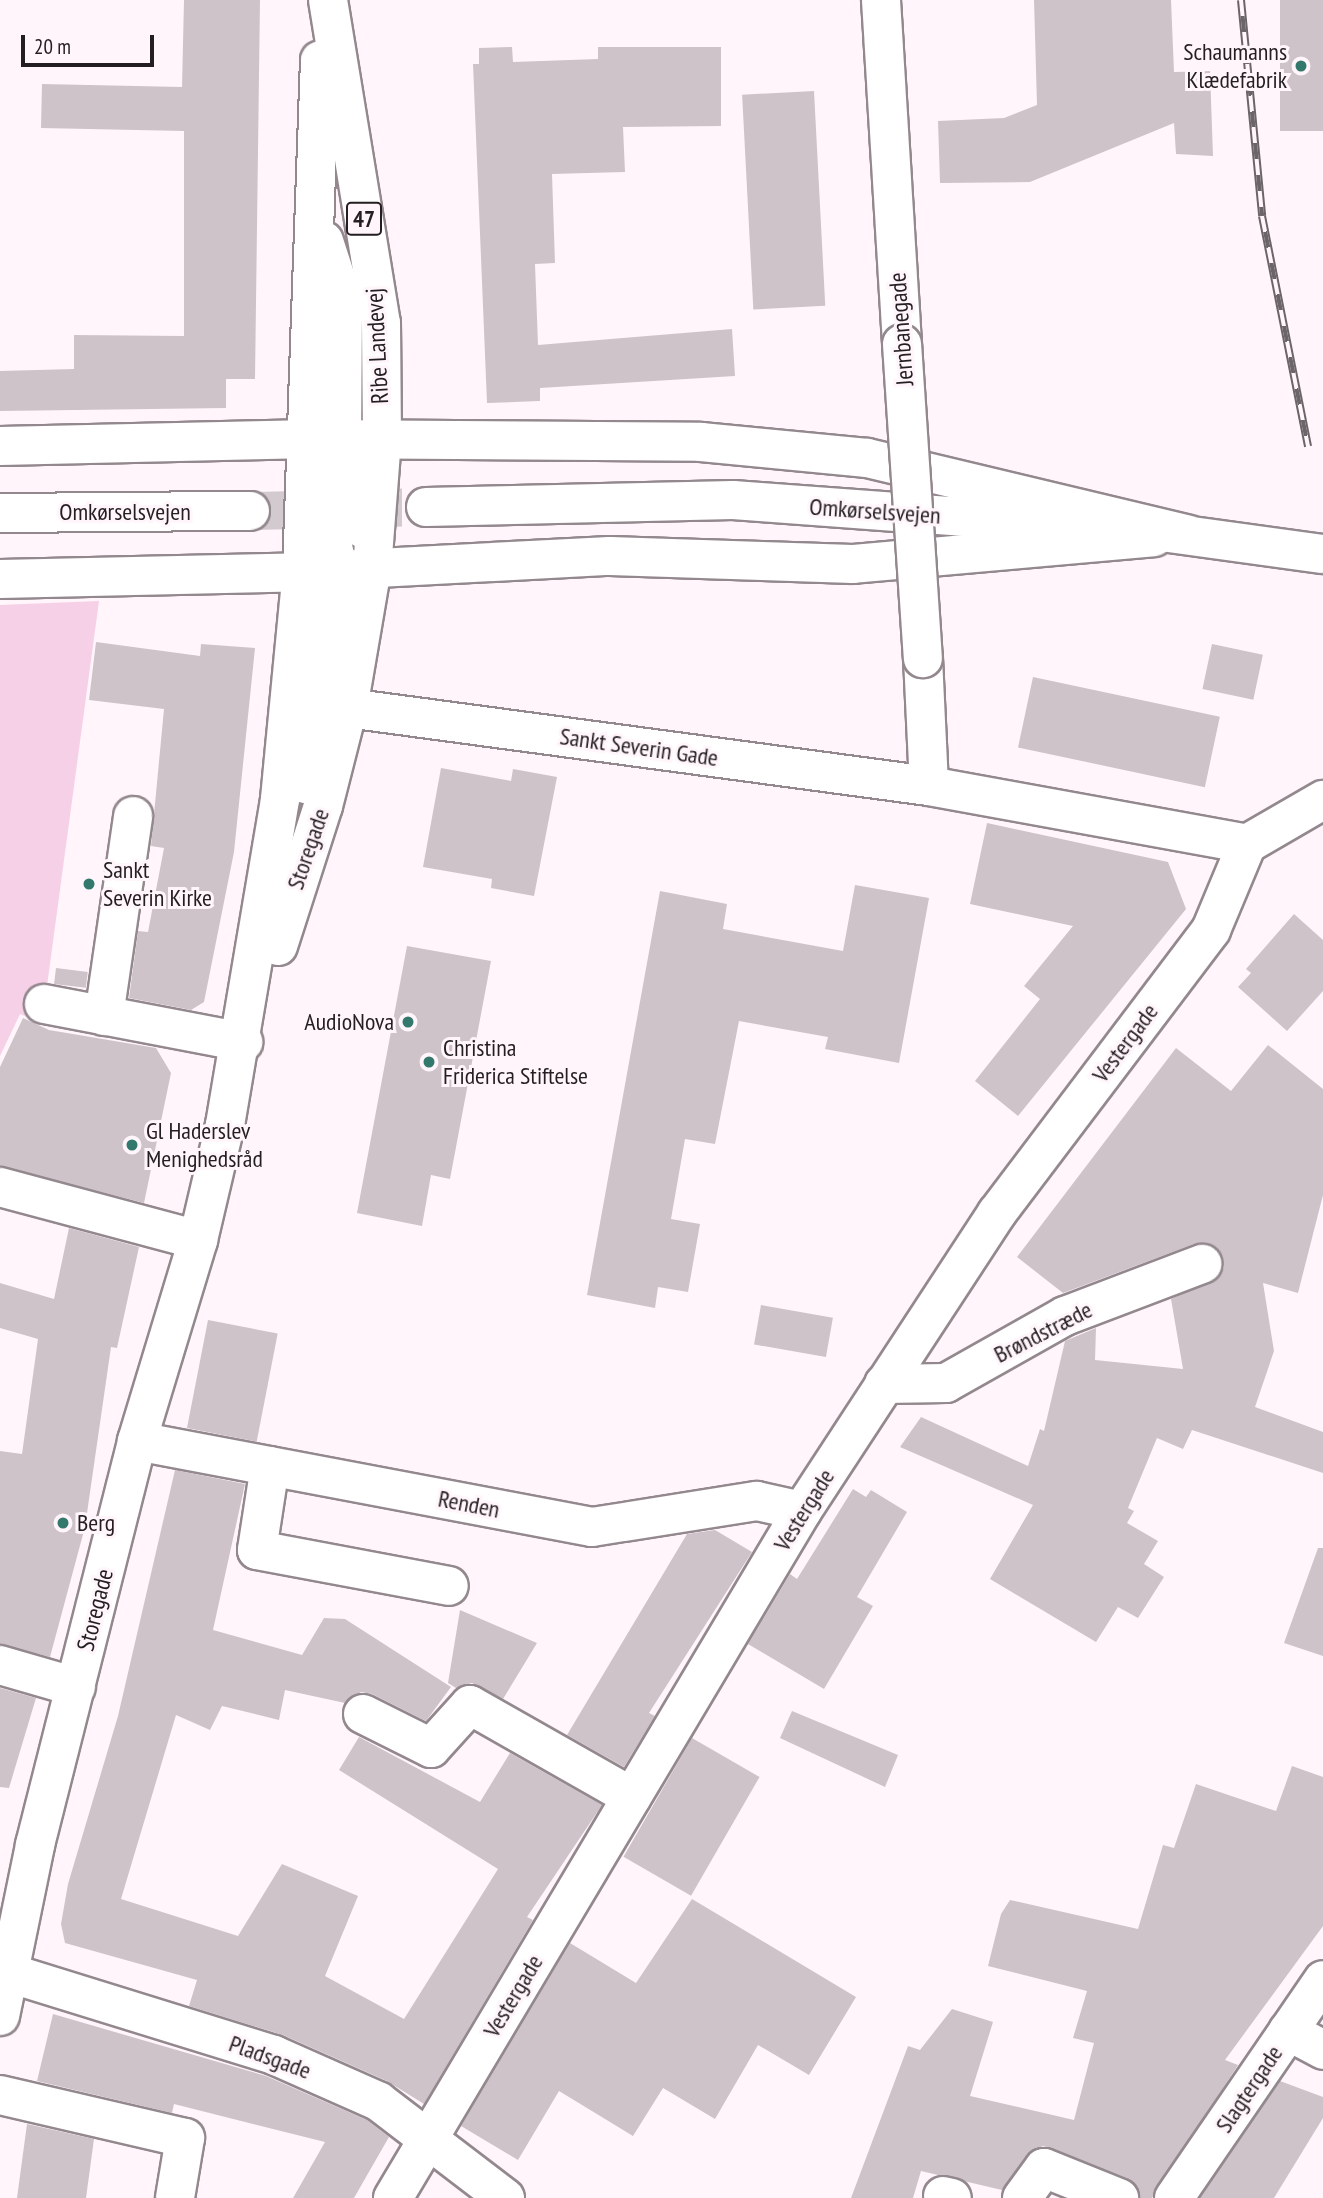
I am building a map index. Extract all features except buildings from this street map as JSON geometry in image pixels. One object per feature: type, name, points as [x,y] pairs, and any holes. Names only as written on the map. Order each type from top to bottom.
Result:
[{"type":"street","name":"47","points":[[321,0],[316,218],[327,439],[337,570]]},
{"type":"street","name":"Ribe Landevej","points":[[328,0],[381,323],[382,439],[337,570]]},
{"type":"street","name":"Jernbanegade","points":[[881,0],[929,786]]},
{"type":"street","points":[[291,901],[337,570],[327,439]]},
{"type":"street","points":[[0,446],[327,439],[701,442],[867,458],[1187,534]]},
{"type":"street","name":"Omkørselsvejen","points":[[426,507],[733,500],[1187,534],[1323,554]]},
{"type":"street","name":"Omkørselsvejen","points":[[0,513],[250,511]]},
{"type":"street","points":[[0,579],[337,570],[610,556],[853,565],[1187,534]]},
{"type":"street","name":"Storegade","points":[[225,1125],[291,901],[323,806],[348,708],[337,570]]},
{"type":"street","name":"Storegade","points":[[0,2016],[6,1972],[137,1441],[198,1240],[225,1125],[243,1042],[280,799],[337,570]]},
{"type":"street","name":"Sankt Severin Gade","points":[[348,708],[929,786],[1247,844]]},
{"type":"street","points":[[1247,844],[1323,800]]},
{"type":"street","points":[[104,1016],[133,816]]},
{"type":"street","name":"Vestergade","points":[[393,2198],[802,1511],[997,1213],[1211,930],[1247,844]]},
{"type":"street","points":[[44,1004],[243,1042]]},
{"type":"street","points":[[0,1187],[198,1240]]},
{"type":"street","name":"Brøndstræde","points":[[884,1384],[946,1383],[1065,1316],[1202,1264]]},
{"type":"street","name":"Renden","points":[[137,1441],[592,1527],[757,1501],[802,1511]]},
{"type":"street","points":[[270,1466],[257,1550],[449,1587]]},
{"type":"street","points":[[0,1665],[76,1688]]},
{"type":"street","points":[[363,1714],[431,1748],[470,1705],[632,1797]]},
{"type":"street","name":"Pladsgade","points":[[6,1972],[274,2055],[378,2101],[505,2198]]},
{"type":"street","name":"Slagtergade","points":[[1174,2198],[1323,1980]]},
{"type":"street","points":[[1288,2031],[1323,2050]]},
{"type":"street","points":[[0,2095],[185,2138],[175,2198]]},
{"type":"street","points":[[1022,2198],[1044,2168],[1119,2198]]},
{"type":"shaded area","points":[[99,601],[42,1023],[20,1014],[0,1056],[0,605]]},
{"type":"tunnel","points":[[250,511],[426,507]]},
{"type":"railway","points":[[1241,0],[1262,216],[1308,446]]},
{"type":"place","name":"Schaumanns Klædefabrik","points":[[1301,66]]},
{"type":"place","name":"Sankt Severin Kirke","points":[[89,884]]},
{"type":"place","name":"AudioNova","points":[[408,1022]]},
{"type":"place","name":"Christina Friderica Stiftelse","points":[[429,1062]]},
{"type":"place","name":"Gl Haderslev Menighedsråd","points":[[132,1145]]},
{"type":"place","name":"Berg","points":[[63,1523]]}]
